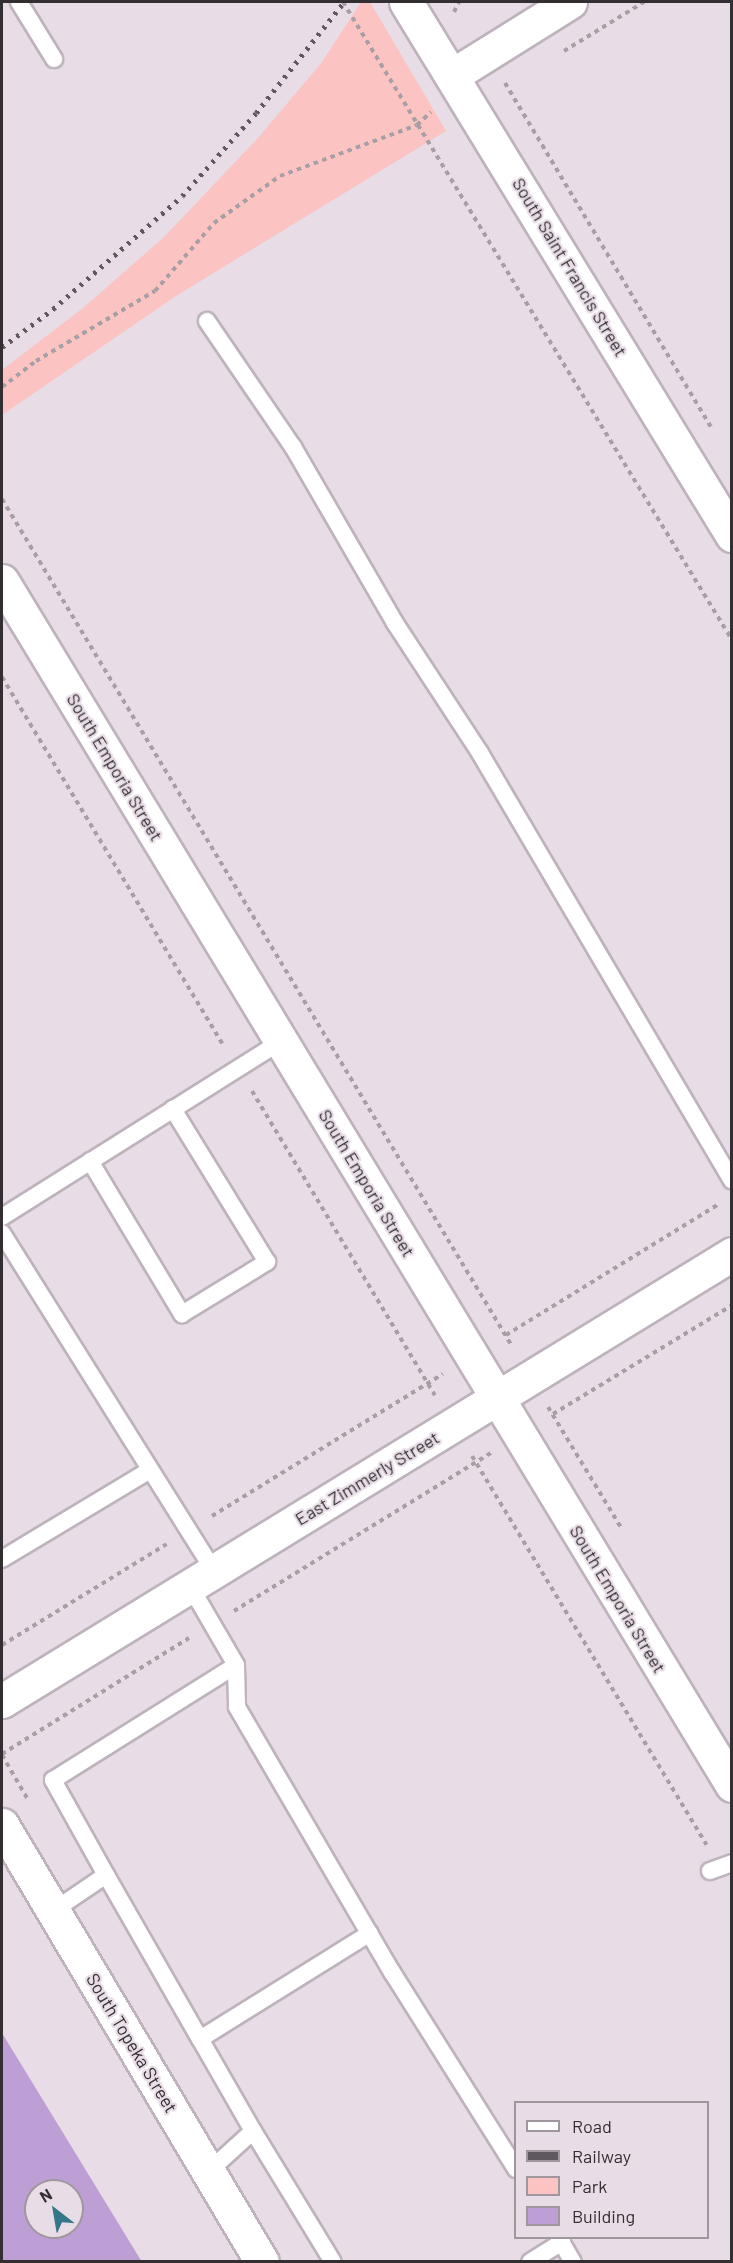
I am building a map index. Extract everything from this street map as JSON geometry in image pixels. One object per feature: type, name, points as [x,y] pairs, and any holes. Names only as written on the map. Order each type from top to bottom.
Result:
[{"type":"street","name":"South Saint Francis Street","points":[[406,2],[453,75],[732,534]]},
{"type":"street","points":[[453,75],[570,2]]},
{"type":"street","name":"South Emporia Street","points":[[2,581],[732,1785]]},
{"type":"street","name":"East Zimmerly Street","points":[[2,1701],[732,1254]]},
{"type":"street","name":"South Topeka Street","points":[[2,1825],[262,2262]]},
{"type":"lane","points":[[19,2],[54,59]]},
{"type":"lane","points":[[207,321],[293,447],[395,623],[480,753],[732,1180]]},
{"type":"lane","points":[[2,1217],[281,1041]]},
{"type":"lane","points":[[90,1161],[182,1314],[258,1268],[267,1262],[173,1109]]},
{"type":"lane","points":[[2,1233],[188,1530],[212,1624],[236,1665],[237,1707],[370,1934],[514,2166]]},
{"type":"lane","points":[[2,1559],[150,1470]]},
{"type":"lane","points":[[236,1665],[53,1780],[253,2131],[333,2262]]},
{"type":"lane","points":[[53,1911],[106,1875]]},
{"type":"lane","points":[[200,2039],[370,1934]]},
{"type":"lane","points":[[208,2172],[253,2131]]},
{"type":"lane","points":[[530,2262],[560,2240],[573,2262]]},
{"type":"path","points":[[343,2],[732,640]]},
{"type":"path","points":[[459,2],[449,21],[510,89],[714,431]]},
{"type":"path","points":[[555,57],[644,2]]},
{"type":"path","points":[[2,387],[36,361],[155,291],[214,223],[280,176],[417,125],[431,112],[453,75]]},
{"type":"path","points":[[510,89],[515,82]]},
{"type":"path","points":[[2,499],[628,1538]]},
{"type":"path","points":[[2,677],[721,1867]]},
{"type":"path","points":[[2,1646],[722,1202]]},
{"type":"path","points":[[2,1754],[732,1305]]},
{"type":"green space","points":[[361,2],[370,2],[446,131],[176,296],[2,415],[2,370],[83,308],[164,237],[258,138],[322,62]]},
{"type":"building","points":[[2,2033],[142,2262],[2,2262]]},
{"type":"railway","points":[[2,347],[53,309],[182,196],[256,113],[344,2]]}]
